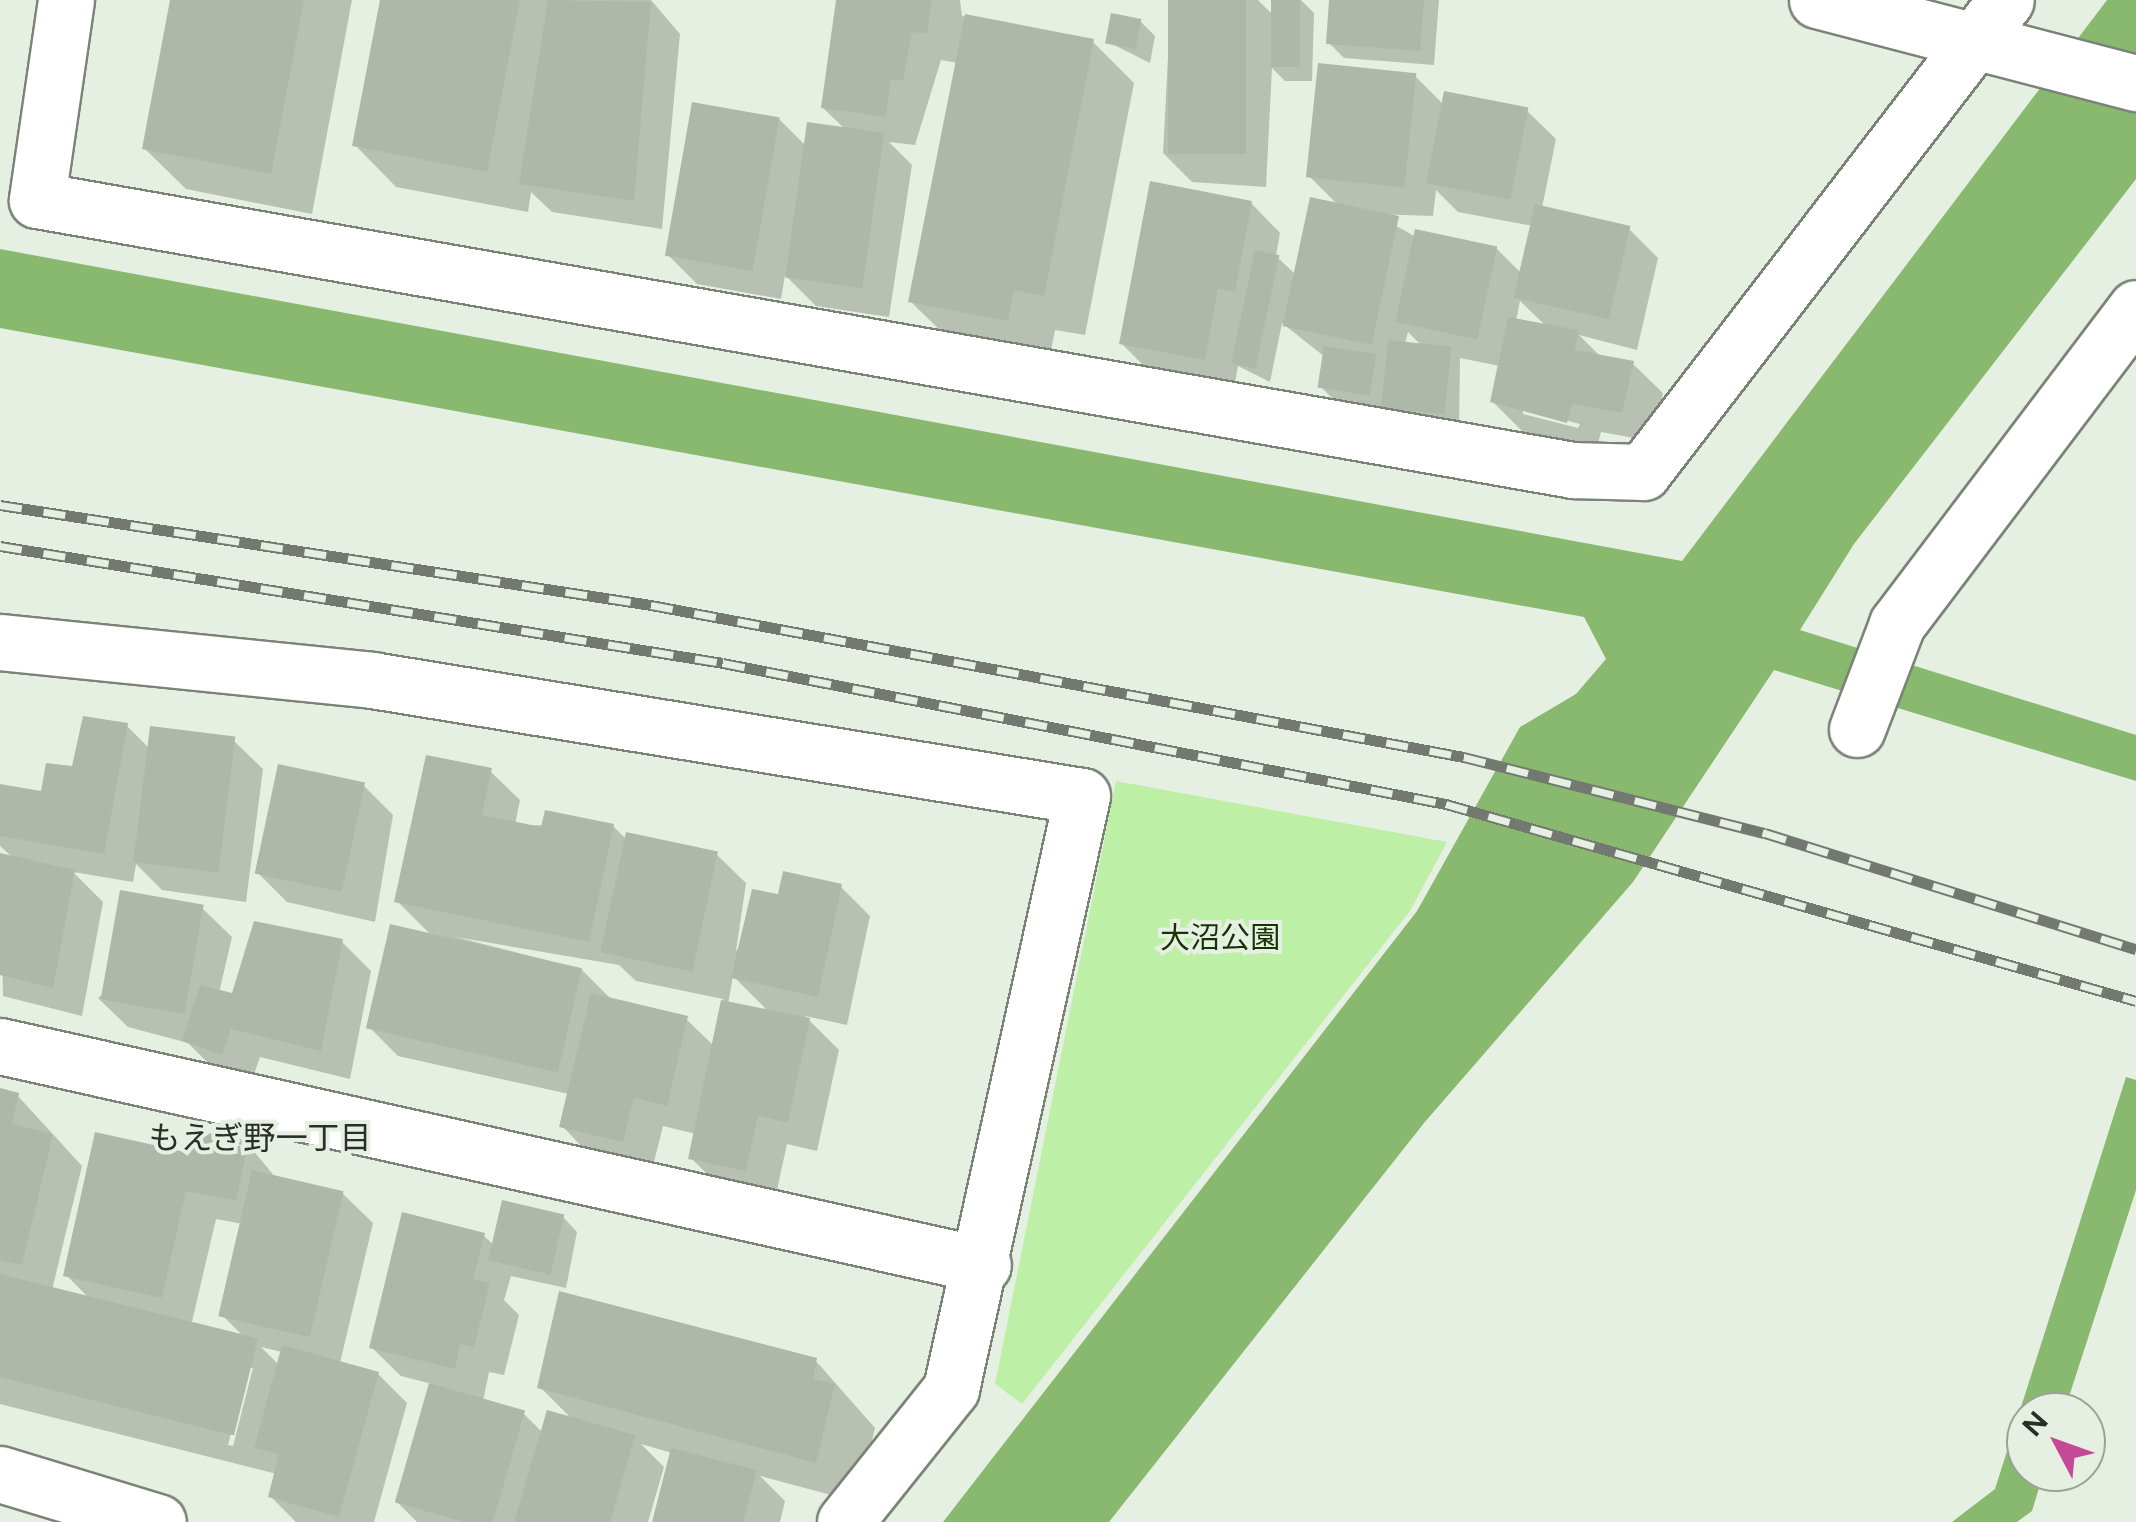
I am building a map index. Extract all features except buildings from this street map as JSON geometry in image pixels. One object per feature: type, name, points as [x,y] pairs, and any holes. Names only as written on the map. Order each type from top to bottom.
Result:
[{"type":"street","points":[[66,0],[37,200],[1572,470],[1643,472],[2001,31]]},
{"type":"street","points":[[1817,0],[2001,31],[2136,83]]},
{"type":"street","points":[[1858,728],[1897,624],[2136,308]]},
{"type":"street","points":[[0,642],[372,680],[1082,796],[983,1265],[951,1389],[845,1522]]},
{"type":"street","points":[[0,1046],[983,1265]]},
{"type":"street","points":[[0,1474],[158,1522]]},
{"type":"green space","name":"大沼公園","points":[[1116,781],[1447,842],[1410,911],[1022,1404],[995,1384]]},
{"type":"shaded area","points":[[2107,0],[2136,0],[2136,179],[1854,544],[1800,630],[2136,735],[2136,781],[1774,670],[1633,882],[1424,1123],[1109,1522],[943,1522],[1417,911],[1520,727],[1576,694],[1606,659],[1584,617],[0,328],[0,249],[1682,561]]},
{"type":"shaded area","points":[[2126,1077],[2136,1080],[2136,1190],[2070,1392],[2026,1392]]},
{"type":"shaded area","points":[[2006,1454],[2006,1492],[2038,1492],[2032,1511],[2017,1522],[1952,1522],[1995,1489]]},
{"type":"railway","points":[[0,505],[651,605],[1464,757],[1765,833],[2136,949]]},
{"type":"railway","points":[[0,546],[723,663],[1446,804],[2136,1001]]},
{"type":"district","name":"もえぎ野一丁目","points":[[260,1138]]}]
